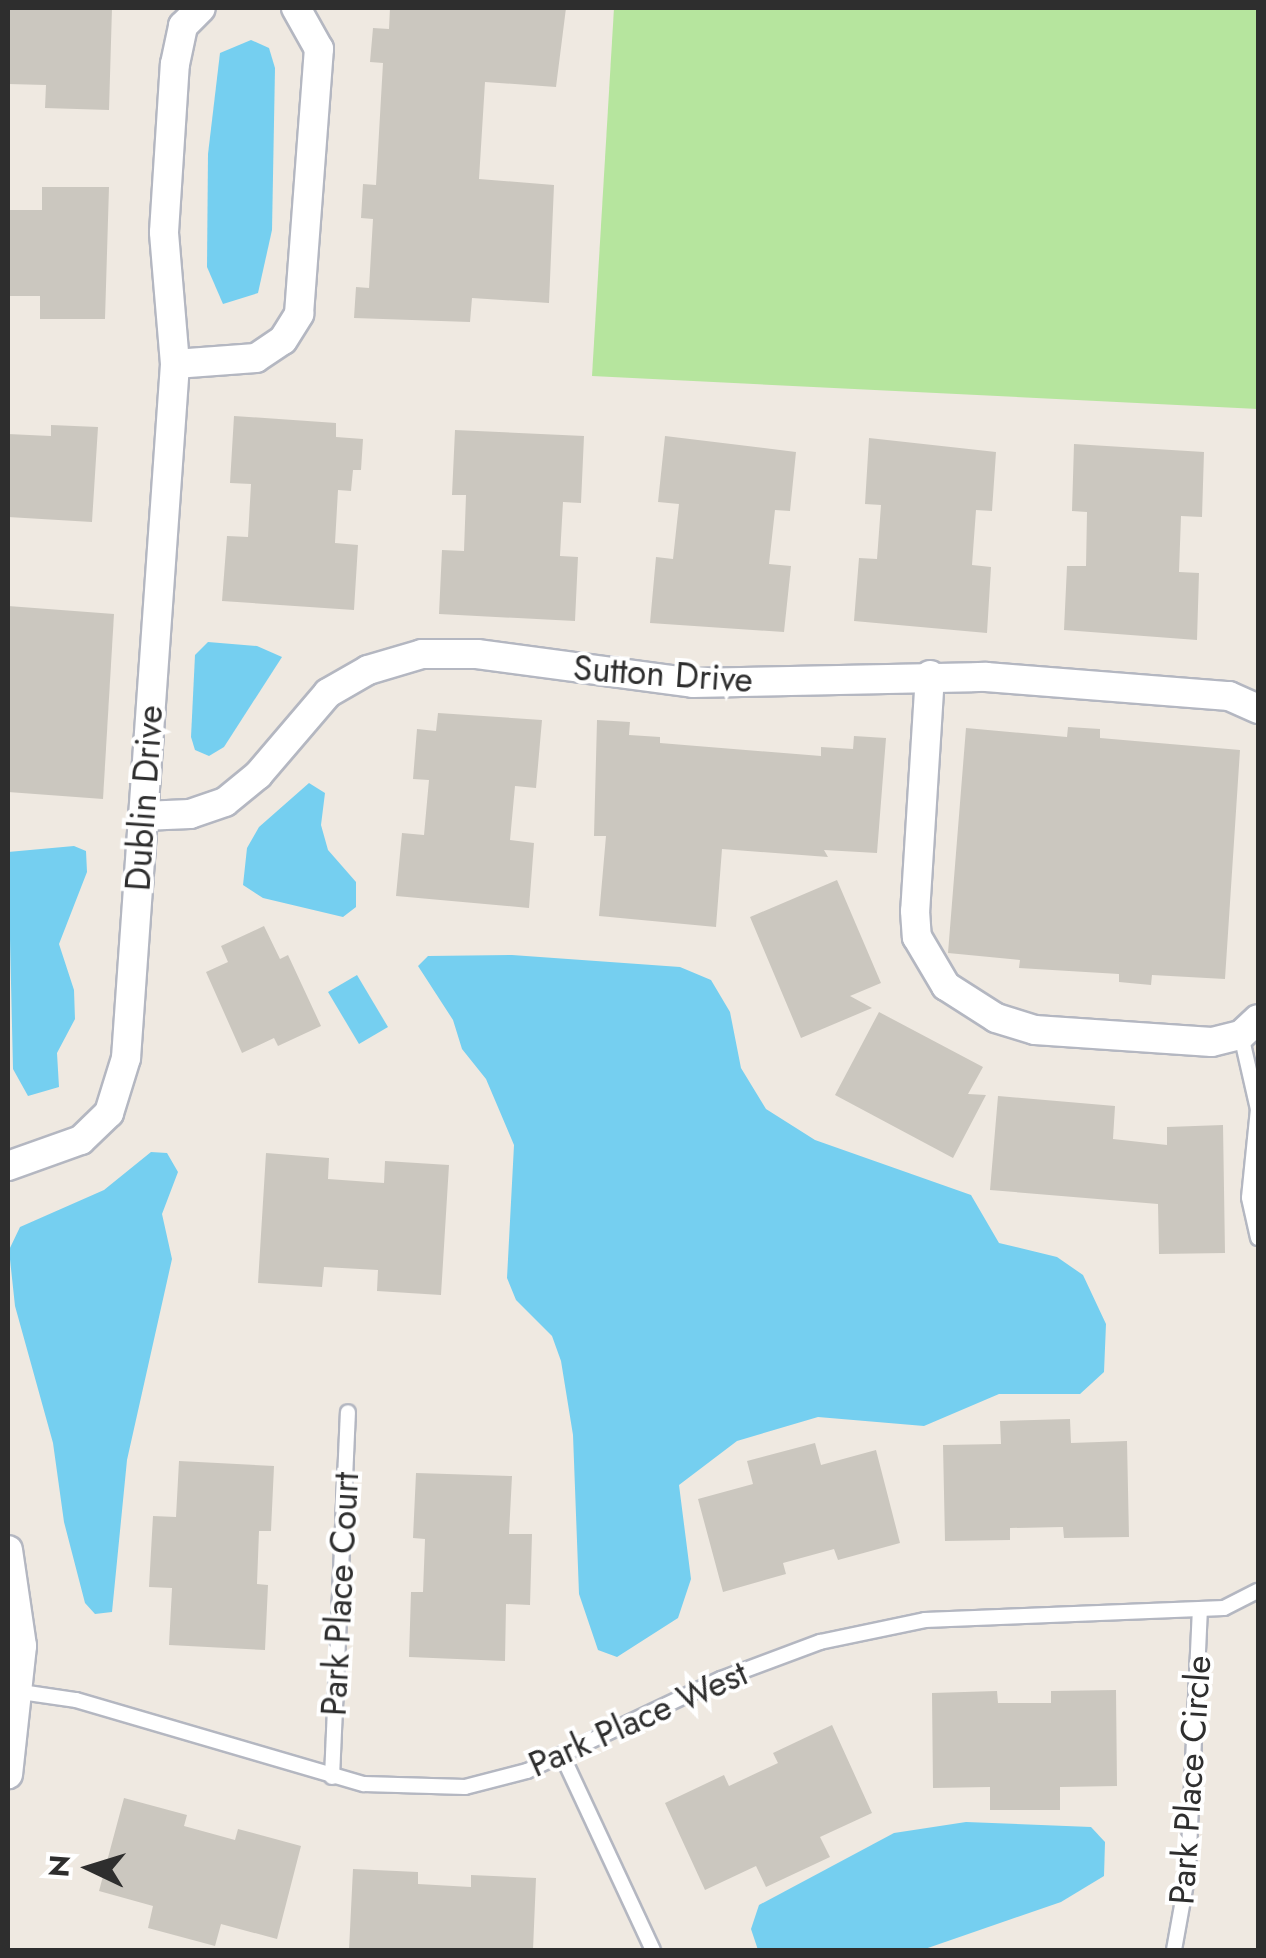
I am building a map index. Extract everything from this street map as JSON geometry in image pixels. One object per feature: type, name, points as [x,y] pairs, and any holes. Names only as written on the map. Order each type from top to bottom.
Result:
[{"type":"street","name":"Dublin Drive","points":[[8,1166],[81,1140],[108,1113],[126,1058],[175,364],[164,232],[174,83],[184,26],[200,8]]},
{"type":"street","points":[[175,364],[256,358],[283,340],[299,314],[320,48],[296,8]]},
{"type":"street","name":"Sutton Drive","points":[[143,816],[190,814],[225,802],[258,775],[328,693],[368,670],[422,654],[477,654],[693,683],[930,675],[1250,704]]},
{"type":"street","points":[[930,675],[916,911],[918,936],[946,986],[996,1018],[1036,1030],[1192,1043],[1250,1027]]},
{"type":"street","points":[[8,1550],[22,1646],[20,1692],[8,1774]]},
{"type":"lane","points":[[1250,1027],[1258,1109],[1249,1198],[1258,1238]]},
{"type":"lane","name":"Park Place Court","points":[[332,1777],[348,1412]]},
{"type":"lane","name":"Park Place West","points":[[20,1692],[76,1700],[332,1777],[405,1789],[465,1787],[562,1754],[721,1679],[820,1642],[925,1620],[1224,1608],[1258,1590]]},
{"type":"lane","name":"Park Place Circle","points":[[1174,1950],[1188,1872],[1200,1609]]},
{"type":"lane","points":[[562,1754],[653,1950]]},
{"type":"green space","points":[[614,8],[1258,8],[1258,409],[592,376]]},
{"type":"water","points":[[251,40],[269,48],[275,68],[272,230],[258,293],[223,304],[207,267],[208,154],[220,53]]},
{"type":"water","points":[[208,642],[257,646],[282,657],[224,747],[209,756],[195,750],[191,737],[195,655]]},
{"type":"water","points":[[309,783],[325,793],[321,825],[328,850],[356,882],[356,907],[343,917],[263,898],[243,885],[247,848],[259,827]]},
{"type":"water","points":[[74,846],[86,851],[87,872],[59,944],[74,990],[75,1019],[57,1053],[59,1087],[28,1096],[13,1069],[8,852]]},
{"type":"water","points":[[512,955],[680,967],[711,980],[730,1012],[741,1068],[766,1109],[815,1140],[971,1195],[999,1243],[1057,1257],[1083,1275],[1106,1324],[1104,1372],[1080,1394],[999,1394],[924,1426],[818,1417],[737,1441],[679,1485],[691,1579],[678,1618],[617,1657],[598,1650],[579,1594],[573,1435],[561,1361],[552,1336],[516,1300],[507,1278],[514,1145],[486,1079],[462,1049],[453,1020],[418,966],[428,956]]},
{"type":"water","points":[[357,975],[388,1027],[359,1044],[328,992]]},
{"type":"water","points":[[151,1152],[167,1153],[178,1172],[162,1214],[172,1259],[127,1460],[112,1612],[95,1614],[85,1603],[64,1522],[53,1443],[15,1306],[9,1250],[20,1227],[104,1190]]},
{"type":"water","points":[[966,1822],[1091,1827],[1105,1842],[1104,1876],[1061,1902],[922,1950],[758,1950],[751,1929],[759,1905],[894,1833]]},
{"type":"building","points":[[8,8],[112,8],[109,110],[45,108],[46,85],[8,84]]},
{"type":"building","points":[[390,8],[566,8],[556,87],[485,82],[479,179],[554,185],[549,303],[472,298],[470,322],[354,318],[356,287],[369,288],[373,219],[361,218],[363,184],[376,185],[383,63],[370,62],[373,28],[389,29]]},
{"type":"building","points":[[42,187],[109,187],[105,319],[40,319],[40,296],[8,296],[8,210],[42,210]]},
{"type":"building","points":[[234,416],[336,423],[336,437],[363,439],[361,470],[353,470],[351,491],[338,490],[335,543],[358,545],[354,610],[222,601],[227,536],[248,537],[251,484],[230,483]]},
{"type":"building","points":[[51,425],[98,427],[92,522],[8,517],[8,434],[51,436]]},
{"type":"building","points":[[455,430],[584,436],[581,503],[563,502],[560,556],[578,557],[575,621],[439,614],[442,550],[464,551],[466,495],[452,495]]},
{"type":"building","points":[[665,436],[796,452],[790,511],[775,510],[769,564],[791,566],[784,632],[650,623],[656,557],[673,559],[679,504],[658,502]]},
{"type":"building","points":[[869,438],[996,452],[992,511],[976,510],[972,565],[991,567],[987,633],[854,621],[859,558],[877,559],[881,505],[865,504]]},
{"type":"building","points":[[1074,444],[1204,452],[1202,517],[1181,516],[1179,572],[1199,573],[1197,640],[1064,630],[1067,566],[1086,566],[1087,512],[1072,511]]},
{"type":"building","points":[[8,606],[114,614],[103,799],[8,792]]},
{"type":"building","points":[[438,713],[542,720],[536,788],[515,786],[510,840],[534,843],[529,908],[396,896],[402,833],[424,835],[429,780],[413,779],[417,729],[436,731]]},
{"type":"building","points":[[597,720],[630,722],[629,735],[660,737],[660,743],[821,756],[821,747],[853,749],[854,736],[886,738],[877,853],[824,850],[828,857],[722,849],[716,927],[599,916],[606,836],[594,836]]},
{"type":"building","points":[[1068,727],[1100,729],[1100,738],[1240,750],[1225,979],[1152,975],[1151,985],[1119,982],[1119,974],[1019,968],[1020,960],[948,953],[966,728],[1067,737]]},
{"type":"building","points":[[837,880],[881,983],[850,996],[872,1008],[801,1038],[750,917]]},
{"type":"building","points":[[264,926],[280,959],[288,955],[321,1026],[278,1046],[274,1038],[242,1053],[206,972],[228,962],[221,946]]},
{"type":"building","points":[[879,1012],[983,1067],[968,1094],[986,1095],[953,1158],[835,1095]]},
{"type":"building","points":[[998,1096],[1115,1106],[1113,1139],[1167,1145],[1167,1127],[1223,1125],[1225,1253],[1159,1254],[1158,1204],[990,1190]]},
{"type":"building","points":[[266,1153],[329,1158],[328,1179],[384,1183],[385,1161],[449,1165],[441,1295],[377,1291],[378,1270],[324,1267],[322,1287],[258,1283]]},
{"type":"building","points":[[1070,1419],[1071,1443],[1127,1441],[1129,1537],[1064,1538],[1063,1527],[1010,1528],[1010,1540],[945,1541],[943,1445],[1001,1444],[1000,1421]]},
{"type":"building","points":[[815,1443],[821,1465],[876,1450],[900,1543],[838,1560],[834,1549],[783,1563],[786,1574],[723,1592],[698,1499],[753,1484],[747,1461]]},
{"type":"building","points":[[179,1461],[274,1466],[271,1531],[259,1531],[257,1584],[268,1585],[265,1650],[169,1645],[172,1588],[149,1587],[153,1516],[176,1517]]},
{"type":"building","points":[[416,1473],[512,1476],[509,1534],[532,1534],[530,1605],[506,1604],[505,1661],[409,1657],[411,1592],[423,1592],[425,1539],[413,1538]]},
{"type":"building","points":[[1116,1690],[1117,1786],[1060,1787],[1060,1810],[990,1810],[990,1787],[933,1788],[932,1693],[997,1691],[998,1703],[1051,1703],[1051,1691]]},
{"type":"building","points":[[832,1725],[872,1813],[820,1837],[830,1857],[766,1887],[756,1866],[705,1890],[665,1803],[724,1775],[729,1786],[778,1763],[773,1753]]},
{"type":"building","points":[[124,1798],[187,1815],[184,1826],[235,1840],[238,1829],[301,1846],[277,1939],[221,1924],[215,1946],[148,1928],[153,1906],[99,1891]]},
{"type":"building","points":[[353,1869],[418,1872],[418,1884],[471,1887],[471,1875],[536,1878],[533,1950],[349,1950]]}]
